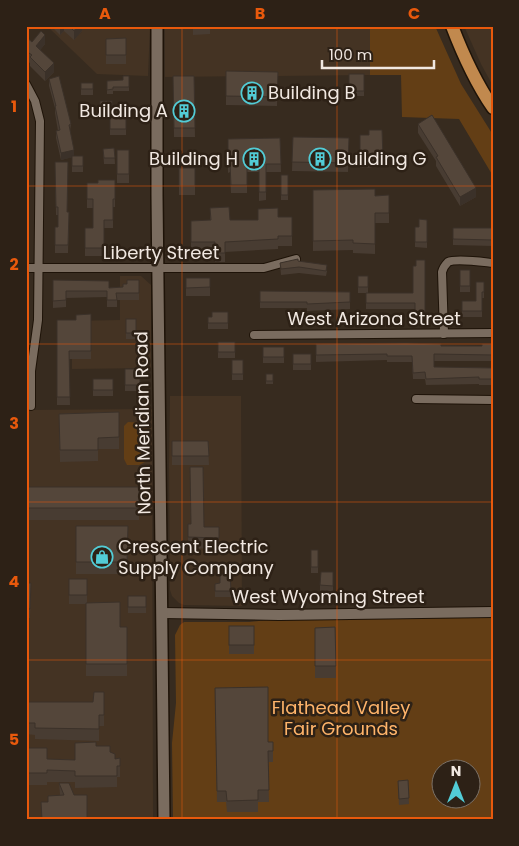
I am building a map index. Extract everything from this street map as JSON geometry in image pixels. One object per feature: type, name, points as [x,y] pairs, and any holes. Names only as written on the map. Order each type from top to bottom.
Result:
[{"type":"main road","points":[[150,26],[157,38]]},
{"type":"main road","name":"North Meridian Road","points":[[157,26],[164,820]]},
{"type":"main road","points":[[452,26],[484,95],[493,108]]},
{"type":"street","points":[[26,84],[35,101],[40,121],[38,320],[31,370],[31,406]]},
{"type":"street","name":"Liberty Street","points":[[26,268],[264,268],[296,259]]},
{"type":"street","points":[[444,334],[442,272],[444,267],[447,263],[455,261],[493,263]]},
{"type":"street","name":"West Arizona Street","points":[[254,335],[493,333]]},
{"type":"street","points":[[416,399],[493,400]]},
{"type":"street","name":"West Wyoming Street","points":[[163,613],[286,615],[493,612]]},
{"type":"shaded area","points":[[47,26],[150,26],[148,76],[97,74]]},
{"type":"shaded area","points":[[165,26],[370,26],[370,75],[165,77]]},
{"type":"shaded area","points":[[464,26],[493,26],[493,86],[481,64]]},
{"type":"shaded area","points":[[120,276],[141,276],[151,285],[151,368],[72,369],[72,321],[120,320]]},
{"type":"shaded area","points":[[170,396],[241,396],[242,606],[184,605],[172,596],[170,590]]},
{"type":"shaded area","points":[[152,409],[153,820],[26,820],[26,410]]},
{"type":"green space","points":[[370,26],[435,26],[461,84],[493,135],[493,176],[459,119],[402,117],[401,75],[370,75]]},
{"type":"green space","points":[[128,422],[147,423],[147,461],[139,465],[127,465],[124,459],[124,426]]},
{"type":"green space","name":"Flathead Valley Fair Grounds","points":[[493,616],[493,820],[173,820],[172,743],[176,703],[175,635],[180,625],[184,622],[249,622],[286,618]]},
{"type":"building","points":[[69,26],[78,26],[74,31]]},
{"type":"building","points":[[41,31],[45,35],[36,46],[54,63],[45,72],[30,57],[32,55],[26,51],[26,37],[32,42]]},
{"type":"building","points":[[126,38],[126,55],[106,55],[106,39]]},
{"type":"building","name":"Building B","points":[[226,71],[278,72],[277,97],[226,96]]},
{"type":"building","points":[[349,74],[364,74],[364,91],[349,91]]},
{"type":"building","points":[[59,76],[71,124],[69,125],[74,150],[61,153],[56,131],[60,130],[49,79]]},
{"type":"building","points":[[123,76],[129,76],[129,87],[113,87],[113,89],[107,90],[107,81],[123,80]]},
{"type":"building","name":"Building A","points":[[173,76],[194,76],[195,128],[174,128]]},
{"type":"building","points":[[81,83],[93,83],[93,89],[81,89]]},
{"type":"building","points":[[100,101],[112,101],[112,110],[100,110]]},
{"type":"building","points":[[432,115],[476,188],[460,197],[418,124]]},
{"type":"building","points":[[110,117],[126,117],[126,129],[110,129]]},
{"type":"building","points":[[369,130],[382,130],[383,158],[360,159],[360,135],[369,135]]},
{"type":"building","name":"Building G","points":[[293,137],[349,138],[348,163],[292,162]]},
{"type":"building","points":[[280,138],[281,164],[266,164],[266,192],[259,192],[259,164],[247,164],[247,185],[231,185],[230,164],[228,164],[228,139]]},
{"type":"building","points":[[114,148],[115,158],[104,158],[103,149]]},
{"type":"building","points":[[117,150],[129,150],[129,174],[117,174]]},
{"type":"building","points":[[72,156],[83,156],[83,166],[72,166]]},
{"type":"building","points":[[55,162],[68,162],[68,245],[55,245],[55,227],[58,227],[58,207],[56,207]]},
{"type":"building","points":[[179,168],[195,168],[195,186],[179,186]]},
{"type":"building","points":[[281,175],[288,175],[288,195],[281,195]]},
{"type":"building","points":[[98,180],[115,180],[113,220],[104,220],[104,248],[85,248],[85,228],[93,228],[93,199],[87,199],[87,183],[98,183]]},
{"type":"building","points":[[375,189],[375,196],[389,195],[389,213],[375,213],[375,244],[353,243],[353,240],[313,241],[313,190]]},
{"type":"building","points":[[229,207],[230,220],[258,220],[258,209],[278,208],[278,217],[292,217],[292,236],[278,236],[278,239],[225,242],[225,253],[215,253],[215,242],[191,242],[191,221],[211,220],[210,208]]},
{"type":"building","points":[[419,219],[427,220],[427,242],[415,242],[415,227],[419,227]]},
{"type":"building","points":[[453,228],[493,228],[493,240],[453,239]]},
{"type":"building","points":[[298,259],[298,261],[327,265],[326,271],[299,267],[281,269],[280,263]]},
{"type":"building","points":[[416,260],[425,260],[425,313],[415,313],[415,303],[366,303],[366,293],[413,293],[413,266],[416,266]]},
{"type":"building","points":[[460,270],[470,270],[470,286],[460,286]]},
{"type":"building","points":[[358,276],[368,276],[368,287],[358,287]]},
{"type":"building","points":[[186,278],[210,278],[210,287],[186,288]]},
{"type":"building","points":[[53,280],[109,281],[109,288],[123,287],[123,284],[127,284],[127,280],[139,280],[139,293],[116,293],[117,300],[107,300],[107,291],[66,291],[66,300],[53,301]]},
{"type":"building","points":[[476,282],[484,282],[482,311],[462,311],[462,301],[476,301]]},
{"type":"building","points":[[260,291],[350,292],[350,302],[307,304],[307,302],[260,302]]},
{"type":"building","points":[[212,312],[228,312],[228,323],[208,323],[208,317],[212,317]]},
{"type":"building","points":[[91,314],[91,351],[69,351],[70,397],[57,397],[57,320],[76,320],[76,315]]},
{"type":"building","points":[[126,319],[136,319],[136,333],[126,333]]},
{"type":"building","points":[[218,342],[235,342],[235,352],[218,352]]},
{"type":"building","points":[[316,344],[441,344],[441,346],[482,346],[482,344],[493,344],[493,355],[434,354],[434,367],[493,368],[493,379],[479,379],[479,377],[426,379],[425,372],[413,373],[412,356],[387,356],[387,354],[316,355]]},
{"type":"building","points":[[263,347],[284,347],[284,357],[263,357]]},
{"type":"building","points":[[293,354],[311,354],[311,364],[293,364]]},
{"type":"building","points":[[232,360],[243,360],[243,374],[232,374]]},
{"type":"building","points":[[125,369],[135,369],[135,374],[140,374],[140,385],[125,385]]},
{"type":"building","points":[[266,374],[273,374],[273,381],[266,381]]},
{"type":"building","points":[[93,379],[113,379],[113,390],[93,390]]},
{"type":"building","points":[[119,412],[119,437],[98,438],[98,450],[60,450],[59,414]]},
{"type":"building","points":[[172,441],[208,441],[209,456],[172,456]]},
{"type":"building","points":[[190,467],[203,467],[204,527],[219,527],[219,538],[188,537],[188,524],[191,524]]},
{"type":"building","points":[[26,487],[139,487],[139,508],[26,508]]},
{"type":"building","points":[[76,526],[128,526],[127,562],[76,562]]},
{"type":"building","points":[[311,550],[318,550],[318,567],[311,567]]},
{"type":"building","points":[[321,572],[333,572],[333,586],[320,585]]},
{"type":"building","points":[[220,574],[230,574],[231,591],[215,591],[215,584],[220,583]]},
{"type":"building","points":[[69,579],[87,579],[87,595],[69,595]]},
{"type":"building","points":[[26,583],[31,583],[30,609],[26,609]]},
{"type":"building","points":[[128,596],[146,596],[146,607],[128,607]]},
{"type":"building","points":[[120,602],[120,627],[127,627],[127,664],[86,664],[86,603]]},
{"type":"building","points":[[229,626],[254,626],[254,645],[229,645]]},
{"type":"building","points":[[335,627],[336,666],[315,666],[315,628]]},
{"type":"building","points":[[268,687],[268,742],[273,742],[273,751],[268,751],[269,790],[258,790],[258,800],[227,801],[226,791],[217,791],[215,688]]},
{"type":"building","points":[[94,692],[104,692],[104,715],[99,715],[99,729],[35,728],[35,723],[26,723],[26,702],[93,702]]},
{"type":"building","points":[[96,742],[96,746],[110,746],[110,752],[115,754],[115,759],[120,758],[120,766],[117,766],[117,776],[75,776],[75,771],[47,770],[47,773],[26,773],[26,748],[47,748],[47,759],[75,760],[75,743]]},
{"type":"building","points":[[408,780],[409,798],[399,799],[398,781]]},
{"type":"building","points":[[59,783],[69,783],[74,795],[87,795],[87,820],[42,820],[41,802],[48,802],[48,796],[64,795]]},
{"type":"place","name":"Building B","points":[[252,93]]},
{"type":"place","name":"Building A","points":[[184,111]]},
{"type":"place","name":"Building H","points":[[254,159]]},
{"type":"place","name":"Building G","points":[[320,159]]},
{"type":"place","name":"Crescent Electric Supply Company","points":[[102,557]]}]
